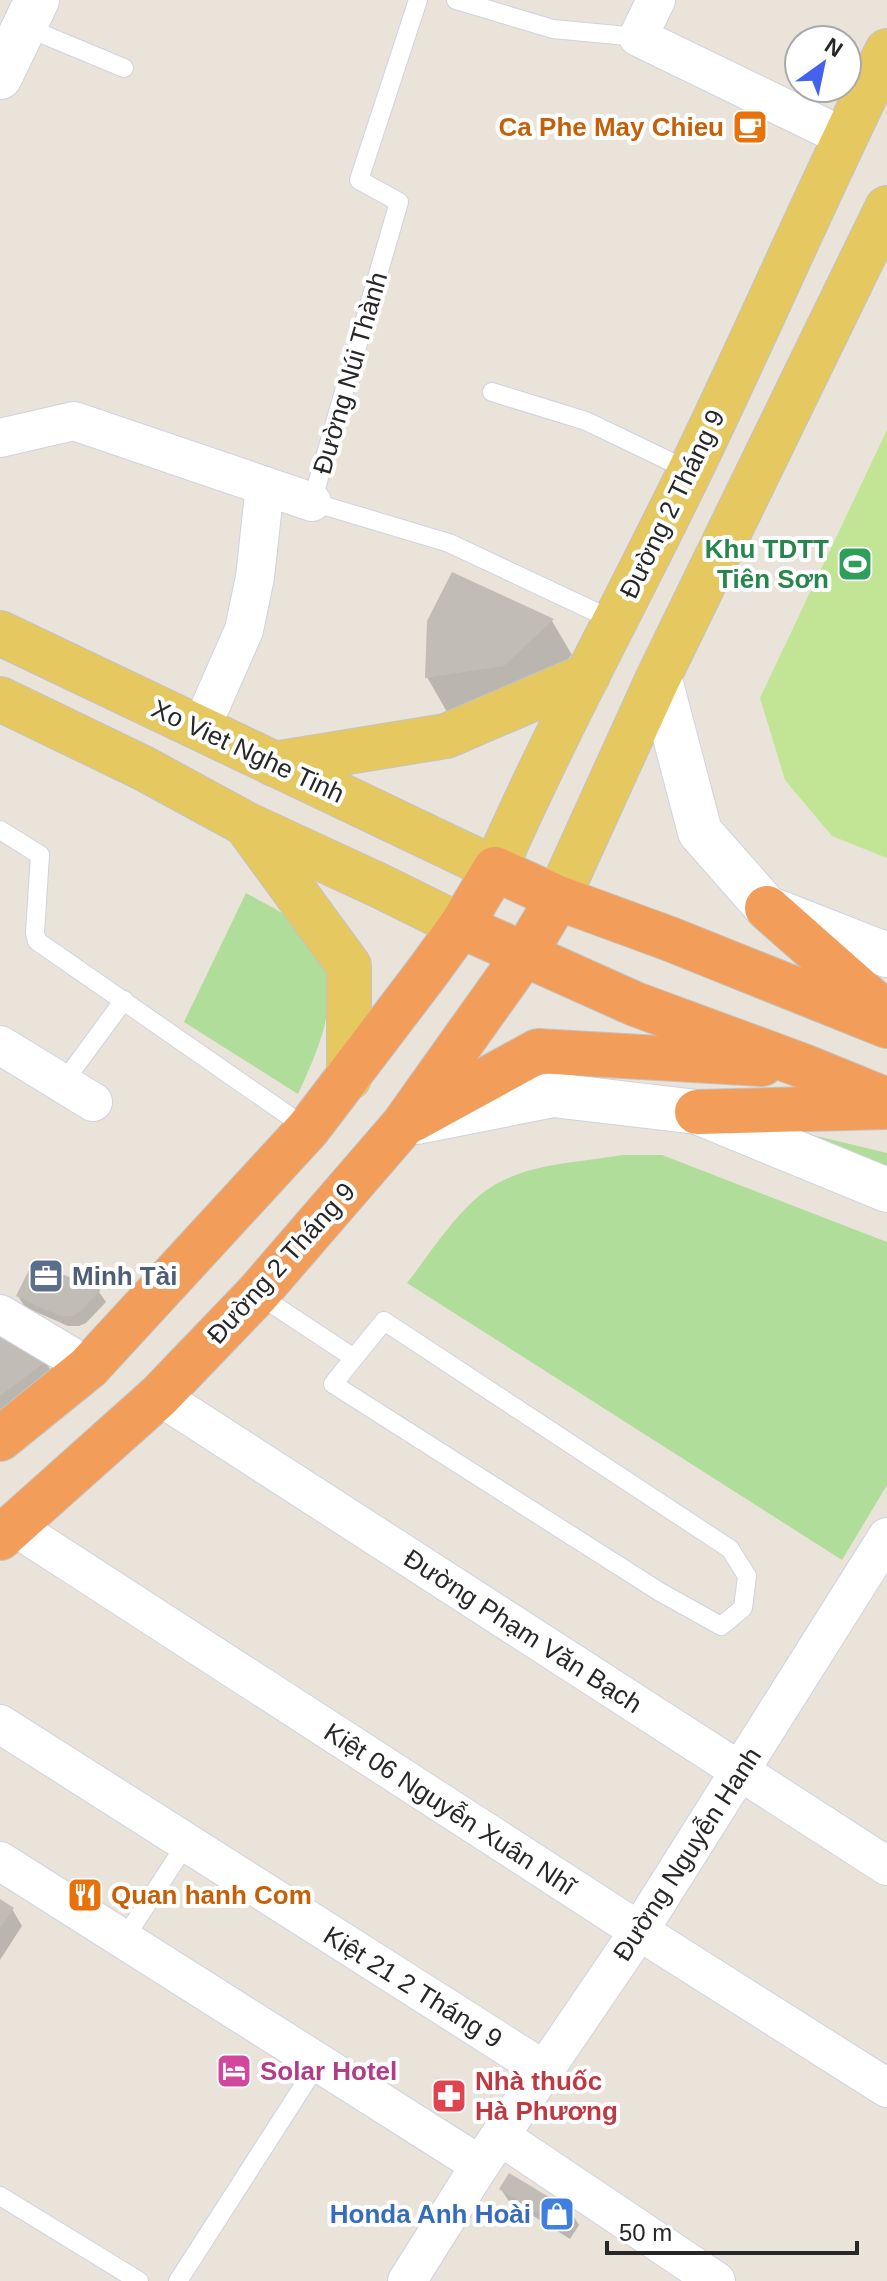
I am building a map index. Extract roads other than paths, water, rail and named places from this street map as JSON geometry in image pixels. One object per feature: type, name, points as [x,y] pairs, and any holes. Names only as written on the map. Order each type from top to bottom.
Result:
[{"type":"highway","points":[[0,1439],[89,1367],[308,1129],[461,926],[495,869],[558,898],[887,1026]]},
{"type":"highway","name":"Đường 2 Tháng 9","points":[[7,1532],[159,1396],[257,1294],[403,1125],[524,955],[558,898]]},
{"type":"highway","points":[[767,908],[887,1014]]},
{"type":"highway","points":[[461,926],[635,1004],[887,1100]]},
{"type":"highway","points":[[403,1125],[538,1051],[806,1067]]},
{"type":"highway","points":[[697,1112],[887,1107]]},
{"type":"main road","name":"Đường 2 Tháng 9","points":[[495,869],[527,797],[690,471],[844,137],[887,51]]},
{"type":"main road","points":[[558,898],[659,676],[887,208]]},
{"type":"main road","name":"Xo Viet Nghe Tinh","points":[[0,633],[495,869]]},
{"type":"main road","points":[[274,764],[446,736],[588,675]]},
{"type":"main road","points":[[0,699],[143,768],[246,824],[461,926]]},
{"type":"main road","points":[[246,824],[349,966],[349,1078]]},
{"type":"street","points":[[656,0],[638,37],[844,137]]},
{"type":"street","points":[[0,77],[30,13]]},
{"type":"street","name":"Đường Núi Thành","points":[[0,438],[74,421],[312,502]]},
{"type":"street","points":[[200,730],[244,630],[255,577],[265,486]]},
{"type":"street","points":[[659,676],[700,832],[767,908],[887,955]]},
{"type":"street","points":[[0,1045],[78,1092]]},
{"type":"street","points":[[403,1125],[553,1095],[697,1112],[887,1190]]},
{"type":"street","points":[[0,1314],[89,1367]]},
{"type":"street","name":"Đường Phạm Văn Bạch","points":[[159,1396],[887,1866]]},
{"type":"street","name":"Kiệt 06 Nguyễn Xuân Nhĩ","points":[[7,1532],[887,2088]]},
{"type":"street","name":"Đường Nguyễn Hanh","points":[[407,2281],[490,2151],[639,1931],[885,1544]]},
{"type":"street","name":"Kiệt 21 2 Tháng 9","points":[[0,1724],[544,2070]]},
{"type":"street","points":[[0,1861],[318,2063],[490,2151],[716,2281]]},
{"type":"lane","name":"Đường Núi Thành","points":[[312,502],[399,202],[359,180],[418,0]]},
{"type":"lane","points":[[456,0],[553,29],[638,37]]},
{"type":"lane","points":[[30,13],[124,68]]},
{"type":"lane","points":[[492,392],[586,421],[690,471]]},
{"type":"lane","points":[[312,502],[449,543],[615,621]]},
{"type":"lane","points":[[0,830],[40,855],[37,941],[308,1129]]},
{"type":"lane","points":[[78,1092],[124,1000]]},
{"type":"lane","points":[[257,1294],[354,1358]]},
{"type":"lane","points":[[384,1321],[730,1549],[747,1576],[743,1608],[721,1626],[660,1592],[333,1384],[354,1358],[384,1321]]},
{"type":"lane","points":[[124,1939],[186,1844]]},
{"type":"lane","points":[[178,2281],[318,2063]]},
{"type":"lane","points":[[0,2196],[139,2281]]},
{"type":"place","name":"Ca Phe May Chieu","points":[[750,127]]},
{"type":"place","name":"Khu TDTT Tiên Sơn","points":[[855,564]]},
{"type":"place","name":"Minh Tài","points":[[46,1276]]},
{"type":"place","name":"Quan hanh Com","points":[[85,1895]]},
{"type":"place","name":"Solar Hotel","points":[[234,2071]]},
{"type":"place","name":"Nhà thuốc Hà Phương","points":[[449,2096]]},
{"type":"place","name":"Honda Anh Hoài","points":[[557,2214]]}]
